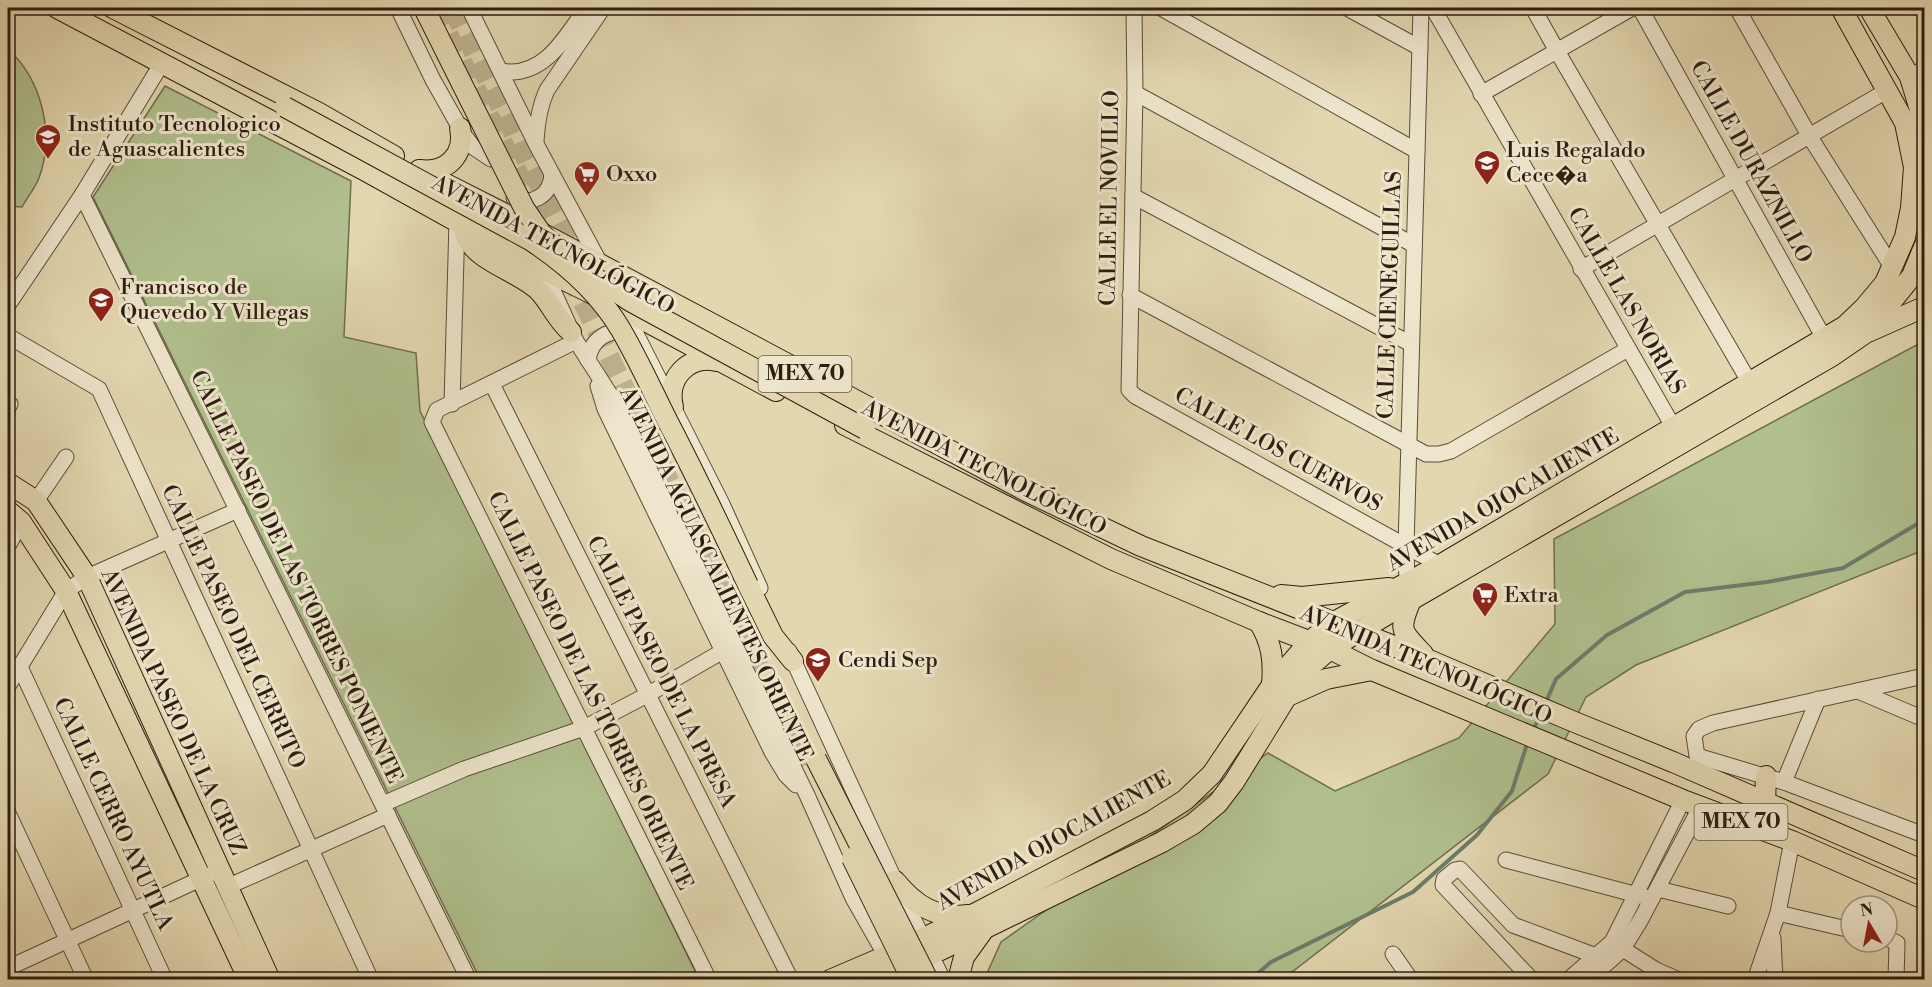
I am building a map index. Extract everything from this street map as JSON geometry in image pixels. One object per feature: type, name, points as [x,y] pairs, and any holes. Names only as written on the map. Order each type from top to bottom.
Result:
[{"type":"main road","name":"AVENIDA TECNOLÓGICO","points":[[57,8],[719,362],[1111,559],[1259,622],[1330,649],[1372,670],[1692,803],[1792,841],[1924,899]]},
{"type":"main road","name":"AVENIDA TECNOLÓGICO","points":[[112,8],[319,112],[419,170],[1028,492],[1141,546],[1430,660],[1924,871]]},
{"type":"main road","points":[[424,8],[513,188],[524,208],[546,238],[576,265],[630,302],[865,429],[912,459]]},
{"type":"main road","name":"AVENIDA OJOCALIENTE","points":[[830,980],[894,974],[927,948],[983,920],[1185,800],[1212,774],[1280,691],[1310,641],[1334,622],[1407,590],[1754,390],[1824,338],[1845,326],[1864,308],[1888,275],[1905,237],[1914,167],[1905,123],[1841,8]]},
{"type":"main road","points":[[1869,8],[1919,86],[1924,123]]},
{"type":"main road","points":[[201,54],[210,67],[531,240],[580,280],[621,330],[773,636],[793,661]]},
{"type":"main road","points":[[419,170],[440,169],[457,156],[461,142],[460,128]]},
{"type":"main road","points":[[460,223],[467,239],[481,254],[531,284],[544,297],[556,318],[574,336]]},
{"type":"main road","name":"AVENIDA OJOCALIENTE","points":[[1280,691],[1330,649],[1357,632],[1440,565],[1674,428],[1832,356],[1868,332],[1918,274],[1924,247]]},
{"type":"main road","points":[[1888,275],[1918,274]]},
{"type":"main road","points":[[1868,332],[1924,308]]},
{"type":"main road","points":[[673,407],[672,385],[679,373],[690,363],[697,361],[719,362]]},
{"type":"main road","name":"AVENIDA PASEO DE LA CRUZ","points":[[8,483],[36,501],[87,577],[270,980]]},
{"type":"main road","name":"AVENIDA PASEO DE LA CRUZ","points":[[14,516],[66,591],[249,980]]},
{"type":"main road","points":[[1259,593],[1302,597],[1407,590],[1403,628],[1406,636],[1430,660]]},
{"type":"main road","points":[[1259,622],[1268,637],[1280,691],[1372,670]]},
{"type":"main road","points":[[1673,762],[1697,756]]},
{"type":"main road","name":"AVENIDA AGUASCALIENTES ORIENTE","points":[[894,974],[811,762],[928,980]]},
{"type":"main road","points":[[1765,803],[1775,779]]},
{"type":"main road","points":[[895,881],[914,902],[931,912],[983,920],[961,966],[958,980]]},
{"type":"main road","points":[[1896,887],[1908,887],[1924,881]]},
{"type":"street","name":"AVENIDA AGUASCALIENTES ORIENTE","points":[[398,8],[433,80],[460,128],[473,147],[491,159]]},
{"type":"street","name":"AVENIDA AGUASCALIENTES ORIENTE","points":[[416,8],[491,159],[574,336],[613,399],[807,795],[853,898],[894,974]]},
{"type":"street","name":"AVENIDA AGUASCALIENTES ORIENTE","points":[[469,8],[536,144],[625,310],[722,504],[895,881],[943,980]]},
{"type":"street","points":[[501,72],[511,73],[524,70],[545,60],[558,49],[586,8]]},
{"type":"street","points":[[536,144],[541,103],[547,90],[603,8]]},
{"type":"street","name":"CALLE EL NOVILLO","points":[[1129,390],[1135,93],[1134,8]]},
{"type":"street","points":[[1161,8],[1417,151]]},
{"type":"street","points":[[1347,8],[1420,48]]},
{"type":"street","name":"CALLE CIENEGUILLAS","points":[[1407,590],[1408,446],[1421,8]]},
{"type":"street","name":"CALLE LAS NORIAS","points":[[1433,8],[1674,428]]},
{"type":"street","points":[[1533,8],[1754,390]]},
{"type":"street","points":[[1602,25],[1611,8]]},
{"type":"street","points":[[1481,94],[1632,8]]},
{"type":"street","name":"CALLE DURAZNILLO","points":[[1640,8],[1824,338]]},
{"type":"street","points":[[1737,8],[1888,275]]},
{"type":"street","points":[[8,305],[82,195],[162,63]]},
{"type":"street","points":[[1581,269],[1888,90]]},
{"type":"street","points":[[1135,93],[1414,245]]},
{"type":"street","points":[[506,193],[521,201],[533,200],[547,190],[552,174]]},
{"type":"street","name":"CALLE PASEO DE LAS TORRES PONIENTE","points":[[82,195],[470,980]]},
{"type":"street","points":[[1133,196],[1411,344]]},
{"type":"street","points":[[460,223],[452,404],[492,384],[574,336]]},
{"type":"street","points":[[1131,295],[1426,454],[1451,451],[1628,350]]},
{"type":"street","points":[[590,363],[591,347],[606,334],[623,332],[639,341]]},
{"type":"street","name":"CALLE PASEO DEL CERRITO","points":[[8,336],[99,389],[371,980]]},
{"type":"street","name":"AVENIDA AGUASCALIENTES ORIENTE","points":[[590,363],[605,409],[779,764],[807,795]]},
{"type":"street","name":"CALLE PASEO DE LA PRESA","points":[[492,384],[791,980]]},
{"type":"street","name":"CALLE LOS CUERVOS","points":[[1129,390],[1440,565]]},
{"type":"street","name":"CALLE PASEO DE LAS TORRES ORIENTE","points":[[452,404],[437,410],[432,422],[709,980]]},
{"type":"street","points":[[36,501],[66,457]]},
{"type":"street","points":[[8,686],[66,591],[87,577],[237,510]]},
{"type":"street","points":[[8,546],[14,516]]},
{"type":"street","points":[[8,968],[202,878],[223,878],[312,850],[385,809],[464,769],[584,728],[723,651]]},
{"type":"street","name":"CALLE CERRO AYUTLA","points":[[20,667],[165,980]]},
{"type":"street","points":[[1924,676],[1713,723],[1699,729],[1694,736],[1697,756],[1775,779],[1924,835]]},
{"type":"street","points":[[1858,691],[1924,719]]},
{"type":"street","points":[[1775,779],[1818,699]]},
{"type":"street","points":[[1588,980],[1617,946],[1655,894],[1692,803]]},
{"type":"street","points":[[1568,980],[1596,957],[1617,946],[1637,895],[1692,803]]},
{"type":"street","points":[[8,813],[86,980]]},
{"type":"street","points":[[1755,980],[1773,932],[1792,841]]},
{"type":"street","points":[[1506,860],[1637,895],[1655,894],[1728,906]]},
{"type":"street","points":[[1532,980],[1443,885],[1442,882],[1455,870],[1460,869],[1513,925],[1596,957]]},
{"type":"street","points":[[853,898],[869,912],[885,919],[898,915],[906,903]]},
{"type":"street","points":[[1778,913],[1839,927]]},
{"type":"street","points":[[1773,932],[1776,980]]},
{"type":"street","points":[[1617,946],[1661,975],[1679,980]]},
{"type":"street","points":[[1393,954],[1411,980]]},
{"type":"street","points":[[1896,980],[1897,954]]},
{"type":"green space","points":[[8,49],[20,62],[37,92],[45,126],[44,161],[39,178],[22,207],[8,206]]},
{"type":"green space","points":[[165,86],[351,181],[344,337],[416,353],[420,411],[699,979],[480,979],[93,197]]},
{"type":"green space","points":[[1924,341],[1924,550],[1636,665],[1586,697],[1548,774],[1283,979],[984,980],[1001,942],[1268,753],[1335,791],[1459,738],[1555,624],[1554,539]]},
{"type":"waterway","points":[[1545,704],[1556,679],[1607,635],[1685,592],[1767,582],[1843,568],[1924,520]]},
{"type":"waterway","points":[[1533,731],[1541,713]]},
{"type":"waterway","points":[[1250,980],[1271,962],[1413,892],[1477,835],[1512,791],[1528,741]]},
{"type":"tunnel","points":[[435,8],[540,217]]},
{"type":"tunnel","points":[[452,8],[574,256]]},
{"type":"tunnel","points":[[570,275],[806,765]]},
{"type":"place","name":"Instituto Tecnologico de Aguascalientes","points":[[48,160]]},
{"type":"place","name":"Luis Regalado Cece�a","points":[[1487,186]]},
{"type":"place","name":"Oxxo","points":[[587,197]]},
{"type":"place","name":"Francisco de Quevedo Y Villegas","points":[[101,323]]},
{"type":"place","name":"Extra","points":[[1485,618]]},
{"type":"place","name":"Cendi Sep","points":[[818,683]]}]
